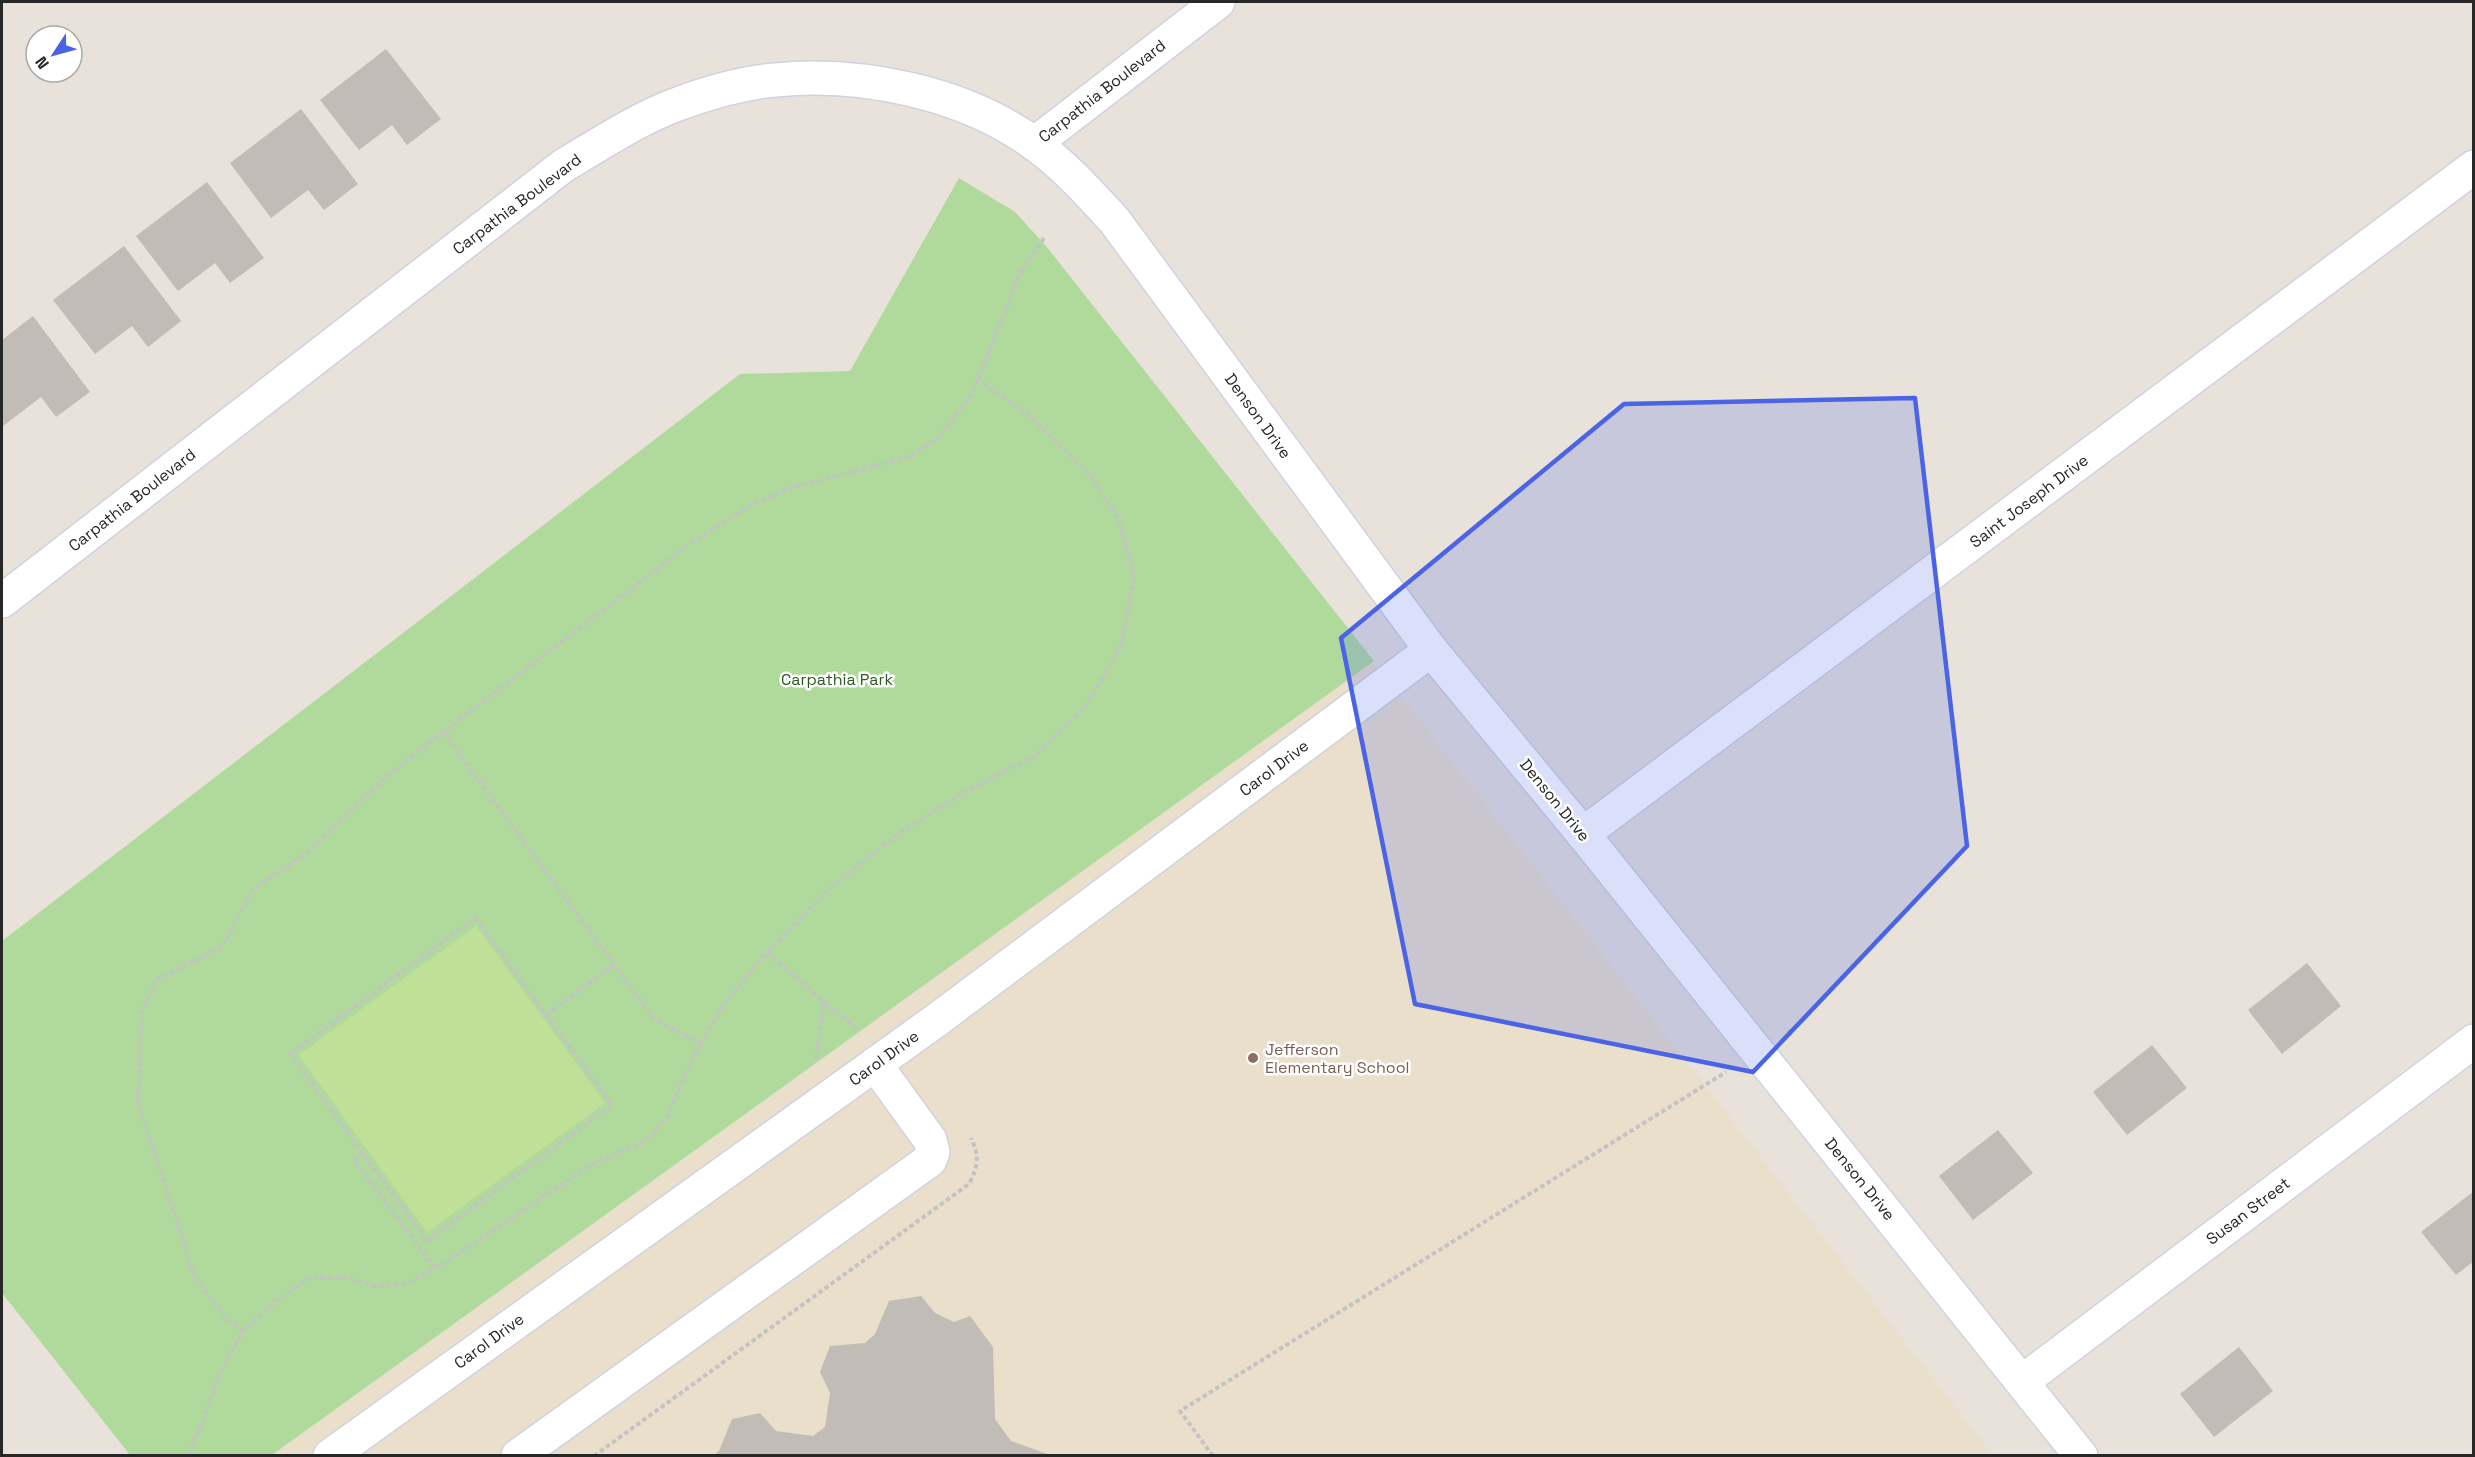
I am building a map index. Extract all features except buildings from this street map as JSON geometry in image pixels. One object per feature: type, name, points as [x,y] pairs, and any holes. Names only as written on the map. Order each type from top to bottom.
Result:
[{"type":"street","name":"Carpathia Boulevard","points":[[2,601],[562,166],[636,122],[677,104],[725,88],[776,80],[844,80],[943,98],[988,116],[1034,144],[1218,2]]},
{"type":"street","name":"Denson Drive","points":[[1034,144],[1071,173],[1114,220],[1431,650],[1583,834],[2080,1455]]},
{"type":"street","name":"Saint Joseph Drive","points":[[1583,834],[2474,167]]},
{"type":"street","name":"Carol Drive","points":[[330,1455],[938,1019],[1431,650]]},
{"type":"street","name":"Susan Street","points":[[2023,1382],[2474,1041]]},
{"type":"street","points":[[518,1455],[930,1160],[933,1152],[930,1140],[883,1059]]},
{"type":"path","points":[[243,1331],[225,1317],[195,1277],[138,1103],[142,1010],[158,979],[222,947],[253,889],[307,853],[387,776],[691,543],[751,505],[787,489],[908,457],[936,439],[972,394],[1021,271],[1044,238]]},
{"type":"path","points":[[189,1455],[221,1371],[243,1331],[280,1298],[310,1278],[342,1277],[375,1286],[405,1284],[435,1268],[592,1164],[640,1144],[655,1132],[668,1115],[687,1070],[721,1008],[767,953],[830,888],[898,834],[965,792],[1034,756],[1086,706],[1121,646],[1134,577],[1119,520],[1090,475],[1034,420],[978,379]]},
{"type":"path","points":[[443,732],[654,1019],[702,1044]]},
{"type":"path","points":[[475,918],[612,1105],[427,1241],[363,1152],[290,1054],[475,918]]},
{"type":"path","points":[[767,953],[865,1036],[883,1059]]},
{"type":"path","points":[[546,1015],[614,965]]},
{"type":"path","points":[[825,1002],[814,1073],[830,1097]]},
{"type":"path","points":[[1213,1455],[1180,1411],[1714,1078],[1760,1055],[1797,1026]]},
{"type":"path","points":[[363,1152],[354,1160],[435,1268]]},
{"type":"highlighted area","points":[[1915,398],[1967,846],[1753,1072],[1415,1004],[1341,638],[1624,404]]},
{"type":"shaded area","name":"Jefferson Elementary School","points":[[1374,661],[1993,1455],[272,1456]]},
{"type":"green space","name":"Carpathia Park","points":[[959,178],[1015,212],[1046,246],[1374,661],[272,1455],[130,1455],[2,1293],[2,941],[740,374],[850,371]]},
{"type":"green space","points":[[476,926],[605,1103],[427,1232],[299,1055]]},
{"type":"place","name":"Jefferson Elementary School","points":[[1253,1058]]}]
